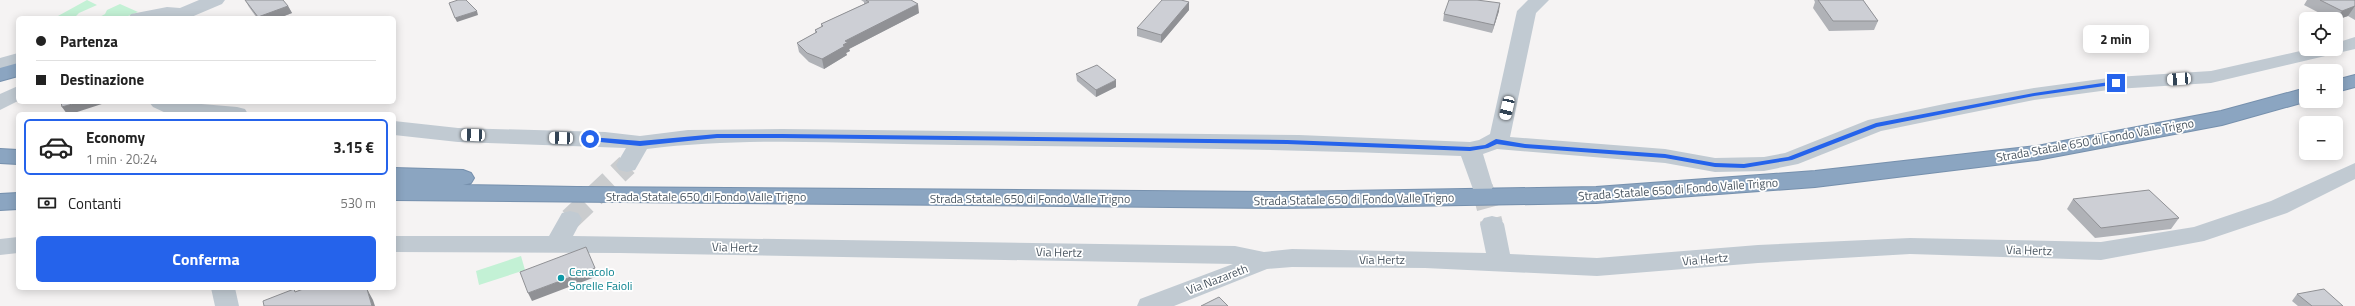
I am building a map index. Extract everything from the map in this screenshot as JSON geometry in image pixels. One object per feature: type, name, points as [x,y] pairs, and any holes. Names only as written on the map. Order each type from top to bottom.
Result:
[{"type":"highway","points":[[0,75],[16,70]]},
{"type":"highway","points":[[2343,84],[2355,81]]},
{"type":"highway","name":"Strada Statale 650 di Fondo Valle Trigno","points":[[396,192],[577,195],[1282,200],[1596,195],[1815,179],[2037,153],[2222,118],[2299,97]]},
{"type":"highway","points":[[0,156],[16,157]]},
{"type":"highway","points":[[396,176],[477,179],[577,195]]},
{"type":"highway","points":[[0,202],[16,201]]},
{"type":"street","points":[[150,16],[167,13],[177,16],[215,0]]},
{"type":"street","points":[[396,128],[458,135],[605,140],[640,144],[717,136],[782,136],[1276,142],[1470,149],[1486,147],[1496,142],[1500,136],[1527,11],[1538,0]]},
{"type":"street","points":[[2343,47],[2355,43]]},
{"type":"street","points":[[1496,142],[1525,146],[1665,156],[1715,165],[1757,165],[1790,159],[1876,125],[1949,110],[2116,83],[2211,77],[2305,56]]},
{"type":"street","points":[[0,65],[16,60]]},
{"type":"street","points":[[0,103],[16,93]]},
{"type":"street","points":[[164,104],[171,108],[215,112]]},
{"type":"street","points":[[627,165],[640,144]]},
{"type":"street","points":[[1470,149],[1482,187]]},
{"type":"street","name":"Via Hertz","points":[[396,244],[557,244],[1227,255],[1264,261],[1300,258],[1500,262],[1597,267],[1758,254],[1910,246],[2101,251],[2196,235],[2279,207],[2355,170]]},
{"type":"street","points":[[557,244],[570,220]]},
{"type":"street","points":[[1492,224],[1500,262]]},
{"type":"street","points":[[0,247],[16,245]]},
{"type":"street","name":"Via Nazareth","points":[[1149,306],[1264,261]]},
{"type":"street","points":[[223,290],[227,306]]},
{"type":"green space","points":[[87,0],[97,5],[79,13],[76,16],[58,16]]},
{"type":"green space","points":[[120,4],[138,12],[128,16],[102,16],[105,14],[107,10]]},
{"type":"green space","points":[[521,256],[525,270],[479,285],[476,271]]},
{"type":"building","points":[[245,0],[283,0],[288,6],[261,16],[257,16]]},
{"type":"building","points":[[458,0],[466,0],[477,11],[455,18],[449,3]]},
{"type":"building","points":[[866,0],[911,0],[918,4],[845,41],[848,42],[843,45],[845,46],[822,59],[807,53],[797,43],[817,32],[815,30],[823,26],[821,24],[869,2]]},
{"type":"building","points":[[1162,0],[1181,0],[1189,2],[1161,35],[1137,28]]},
{"type":"building","points":[[1449,0],[1477,0],[1500,3],[1494,25],[1444,14]]},
{"type":"building","points":[[1818,0],[1863,0],[1878,21],[1833,21]]},
{"type":"building","points":[[2320,0],[2355,0],[2355,6],[2342,11]]},
{"type":"building","points":[[1097,65],[1116,80],[1096,90],[1076,74]]},
{"type":"building","points":[[61,104],[72,104],[62,107]]},
{"type":"building","points":[[2149,190],[2179,218],[2101,228],[2073,199]]},
{"type":"building","name":"Cenacolo Sorelle Faioli","points":[[586,247],[595,268],[528,293],[520,272]]},
{"type":"building","points":[[2324,289],[2343,306],[2312,306],[2297,294]]},
{"type":"building","points":[[291,290],[294,290],[295,292],[300,290],[367,290],[372,306],[264,306],[263,301]]},
{"type":"building","points":[[1219,297],[1228,306],[1201,306]]},
{"type":"tunnel","points":[[570,219],[627,165]]},
{"type":"tunnel","points":[[1482,187],[1492,224]]},
{"type":"place","name":"Cenacolo Sorelle Faioli","points":[[561,278]]},
{"type":"route","points":[[590,139],[640,144],[688,137],[717,136],[1064,139],[1287,142],[1470,149],[1486,147],[1496,142],[1525,146],[1588,149],[1665,156],[1715,165],[1744,166],[1790,159],[1876,125],[2034,94],[2116,83]]}]
